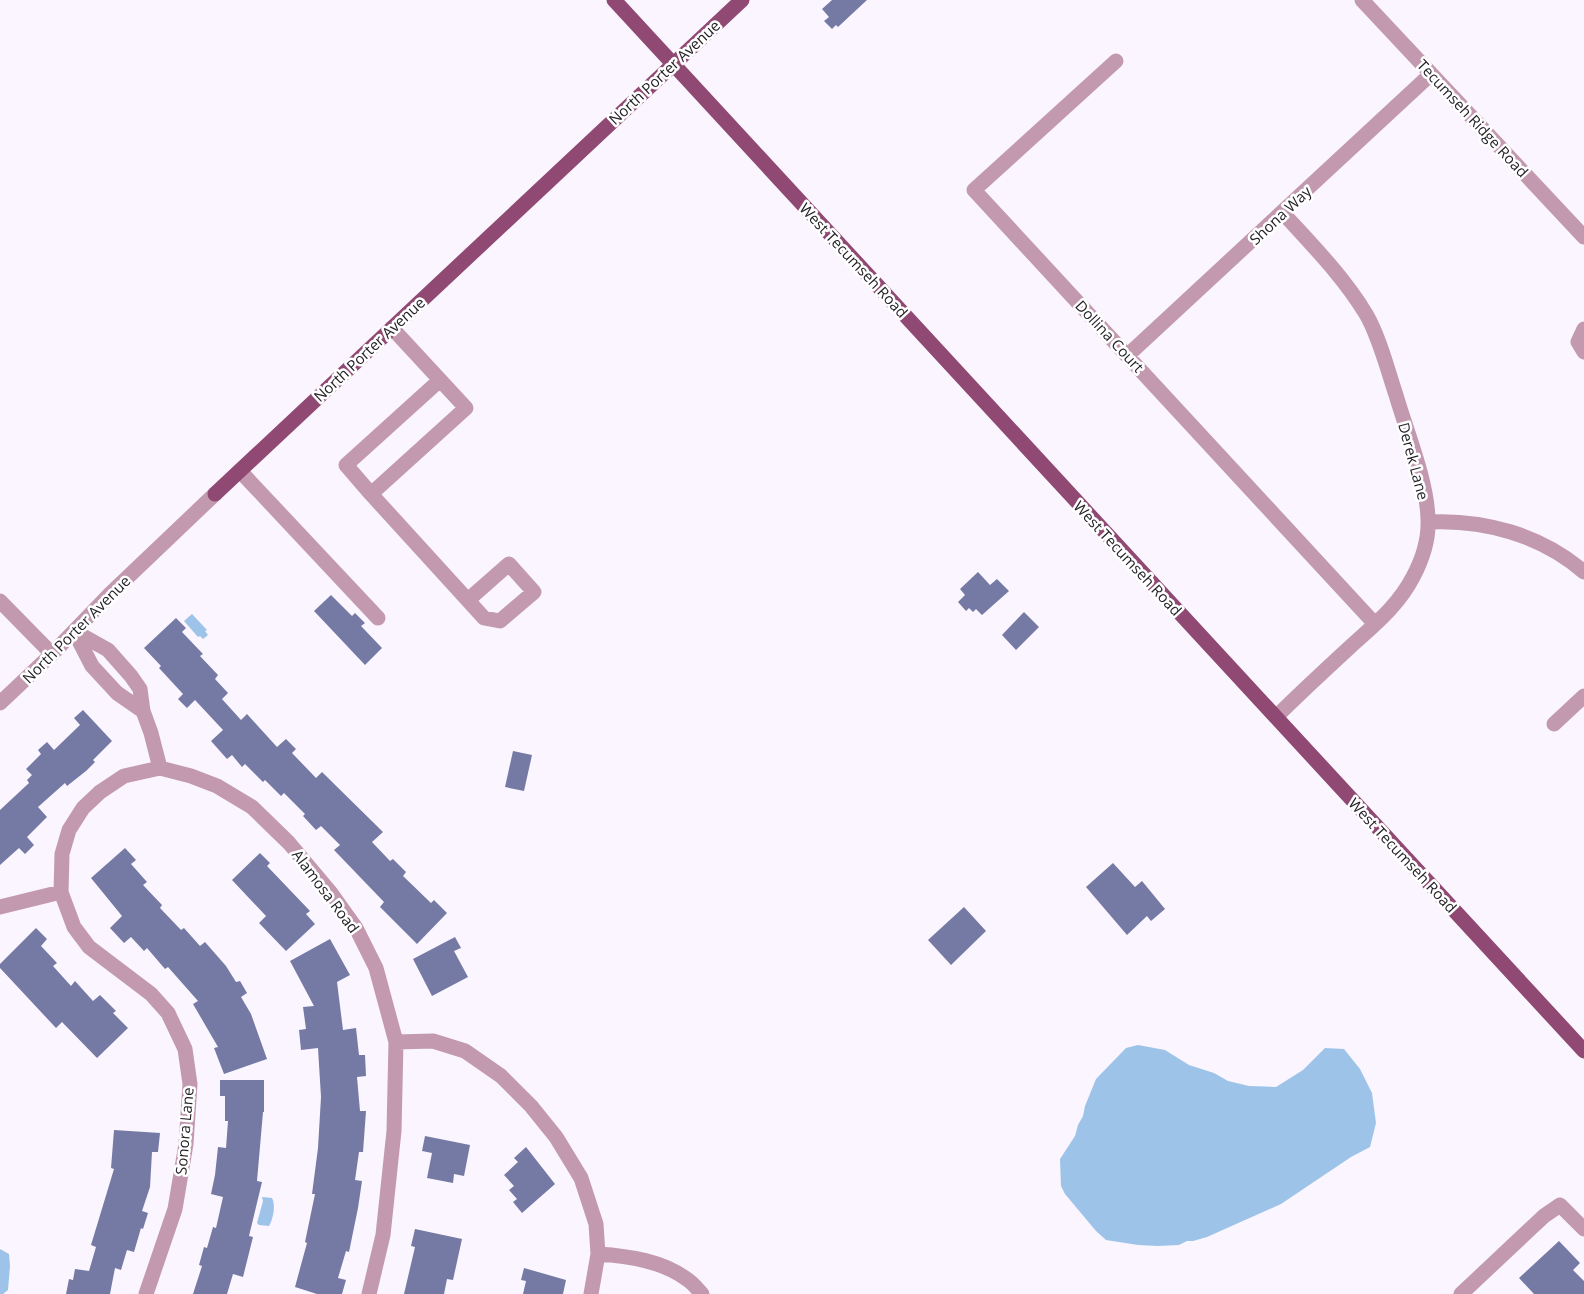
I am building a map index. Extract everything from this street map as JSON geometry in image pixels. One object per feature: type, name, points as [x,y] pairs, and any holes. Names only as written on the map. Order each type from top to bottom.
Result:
[{"type":"main road","name":"West Tecumseh Road","points":[[614,0],[1584,1051]]},
{"type":"main road","name":"North Porter Avenue","points":[[215,494],[742,0]]},
{"type":"street","name":"Tecumseh Ridge Road","points":[[1362,0],[1584,237]]},
{"type":"street","name":"Dollina Court","points":[[1116,61],[974,190],[1375,624]]},
{"type":"street","name":"Shona Way","points":[[1128,355],[1431,74]]},
{"type":"street","name":"Derek Lane","points":[[1276,717],[1392,608],[1413,577],[1421,560],[1428,522],[1424,490],[1419,472],[1387,367],[1368,316],[1341,276],[1282,212]]},
{"type":"street","points":[[371,494],[466,408],[392,328]]},
{"type":"street","points":[[1584,329],[1578,342],[1584,352]]},
{"type":"street","points":[[440,380],[346,466],[468,600]]},
{"type":"street","points":[[240,471],[378,618]]},
{"type":"street","name":"North Porter Avenue","points":[[0,703],[215,494]]},
{"type":"street","points":[[1428,522],[1452,521],[1504,530],[1551,548],[1584,572]]},
{"type":"street","points":[[0,601],[52,654]]},
{"type":"street","points":[[74,631],[92,666],[117,693],[142,711]]},
{"type":"street","points":[[74,631],[108,650],[140,689],[142,711],[151,733],[160,768]]},
{"type":"street","points":[[1554,724],[1584,696]]},
{"type":"street","name":"Alamosa Road","points":[[61,892],[62,854],[69,830],[83,808],[100,792],[124,776],[160,768],[191,776],[217,786],[252,807],[289,843],[331,893],[356,928],[376,968],[396,1042],[394,1132],[383,1236],[369,1294]]},
{"type":"street","points":[[0,907],[61,892]]},
{"type":"street","name":"Sonora Lane","points":[[61,892],[74,927],[89,947],[151,994],[168,1013],[185,1049],[190,1084],[186,1144],[175,1209],[146,1294]]},
{"type":"street","points":[[396,1042],[433,1041],[466,1051],[501,1076],[531,1106],[556,1138],[581,1178],[596,1224],[598,1254],[591,1294]]},
{"type":"street","points":[[1461,1294],[1544,1216],[1560,1205],[1584,1229]]},
{"type":"street","points":[[598,1254],[623,1256],[656,1263],[688,1280],[702,1294]]},
{"type":"water","points":[[192,614],[207,630],[205,631],[208,635],[203,639],[200,636],[198,637],[184,621]]},
{"type":"water","points":[[1138,1045],[1165,1050],[1189,1065],[1214,1073],[1228,1081],[1249,1086],[1276,1087],[1303,1070],[1325,1048],[1344,1049],[1360,1069],[1372,1093],[1376,1123],[1370,1147],[1351,1157],[1281,1204],[1207,1237],[1187,1241],[1179,1245],[1157,1246],[1106,1240],[1065,1194],[1061,1186],[1060,1159],[1075,1136],[1096,1079],[1126,1048]]},
{"type":"water","points":[[262,1197],[272,1198],[274,1204],[274,1212],[269,1226],[257,1223],[263,1201]]},
{"type":"water","points":[[0,1249],[9,1254],[10,1266],[8,1290],[3,1294],[0,1294]]},
{"type":"building","points":[[832,0],[867,0],[838,27],[836,25],[832,29],[824,21],[829,17],[822,9]]},
{"type":"building","points":[[978,572],[990,585],[997,579],[1009,591],[982,615],[976,609],[973,612],[969,608],[966,611],[958,602],[965,595],[960,589]]},
{"type":"building","points":[[331,595],[352,616],[355,613],[365,623],[361,626],[382,648],[365,665],[314,611]]},
{"type":"building","points":[[1024,612],[1039,627],[1016,650],[1002,635]]},
{"type":"building","points":[[176,618],[186,628],[182,632],[203,654],[200,656],[218,675],[215,679],[228,693],[222,699],[241,720],[247,714],[277,747],[286,739],[296,749],[292,753],[316,778],[322,772],[383,832],[372,842],[390,861],[393,859],[406,872],[403,876],[431,903],[434,900],[447,913],[417,944],[380,907],[384,902],[334,850],[340,845],[321,826],[316,830],[303,816],[305,814],[284,793],[281,796],[245,764],[242,767],[232,755],[227,759],[211,741],[223,730],[195,700],[187,708],[178,699],[183,694],[144,648]]},
{"type":"building","points":[[83,710],[112,741],[93,760],[95,762],[86,771],[67,786],[65,783],[38,807],[47,817],[27,837],[34,845],[25,854],[19,848],[0,865],[0,810],[29,783],[27,780],[32,775],[26,769],[41,754],[38,750],[47,742],[54,750],[80,725],[74,718]]},
{"type":"building","points":[[513,751],[532,755],[524,791],[505,787]]},
{"type":"building","points":[[125,848],[136,860],[131,864],[147,882],[143,885],[162,905],[160,908],[181,930],[184,928],[200,946],[205,942],[226,966],[236,982],[240,981],[247,993],[241,997],[251,1014],[267,1059],[224,1074],[214,1048],[218,1047],[193,1004],[198,1001],[168,967],[165,969],[147,948],[144,951],[131,937],[124,943],[110,928],[122,916],[91,878]]},
{"type":"building","points":[[260,853],[270,863],[267,866],[310,911],[306,914],[315,924],[286,951],[259,923],[266,916],[232,880]]},
{"type":"building","points":[[1113,863],[1135,887],[1142,881],[1165,909],[1151,921],[1147,916],[1127,935],[1086,887]]},
{"type":"building","points":[[964,907],[986,931],[951,965],[928,940]]},
{"type":"building","points":[[36,928],[47,939],[41,946],[57,963],[53,966],[71,986],[75,981],[93,1001],[100,995],[116,1011],[113,1013],[128,1028],[97,1058],[62,1022],[56,1028],[0,968],[0,964]]},
{"type":"building","points":[[455,937],[461,948],[454,951],[468,977],[432,996],[413,959]]},
{"type":"building","points":[[330,939],[350,975],[337,982],[343,1030],[356,1028],[359,1055],[365,1055],[366,1076],[357,1077],[360,1111],[366,1111],[363,1152],[359,1152],[355,1180],[362,1181],[358,1208],[349,1252],[346,1251],[338,1278],[346,1280],[342,1294],[317,1294],[295,1287],[307,1243],[305,1242],[315,1194],[312,1194],[318,1148],[321,1097],[318,1048],[301,1050],[299,1030],[306,1029],[303,1007],[314,1006],[290,961]]},
{"type":"building","points":[[220,1080],[264,1080],[264,1112],[257,1181],[262,1182],[249,1236],[253,1237],[243,1277],[233,1274],[227,1294],[193,1294],[202,1266],[199,1265],[204,1247],[207,1248],[213,1227],[216,1228],[223,1197],[211,1194],[218,1147],[226,1148],[228,1121],[225,1121],[225,1096],[220,1096]]},
{"type":"building","points":[[114,1130],[160,1133],[158,1152],[152,1152],[150,1187],[142,1211],[148,1213],[143,1229],[141,1228],[134,1252],[127,1250],[121,1270],[115,1268],[110,1294],[66,1294],[69,1279],[73,1280],[75,1269],[89,1271],[96,1247],[91,1245],[114,1169],[111,1168]]},
{"type":"building","points":[[425,1136],[470,1145],[464,1176],[454,1174],[453,1183],[427,1178],[432,1153],[422,1151]]},
{"type":"building","points":[[526,1147],[555,1184],[522,1213],[513,1202],[517,1199],[509,1190],[514,1186],[504,1175],[518,1162],[514,1158]]},
{"type":"building","points":[[415,1229],[462,1239],[453,1280],[447,1279],[444,1294],[404,1294],[415,1247],[411,1246]]},
{"type":"building","points":[[1559,1241],[1580,1263],[1573,1270],[1584,1281],[1584,1294],[1534,1294],[1519,1278]]},
{"type":"building","points":[[524,1268],[566,1280],[563,1294],[523,1294],[526,1281],[521,1280]]}]
